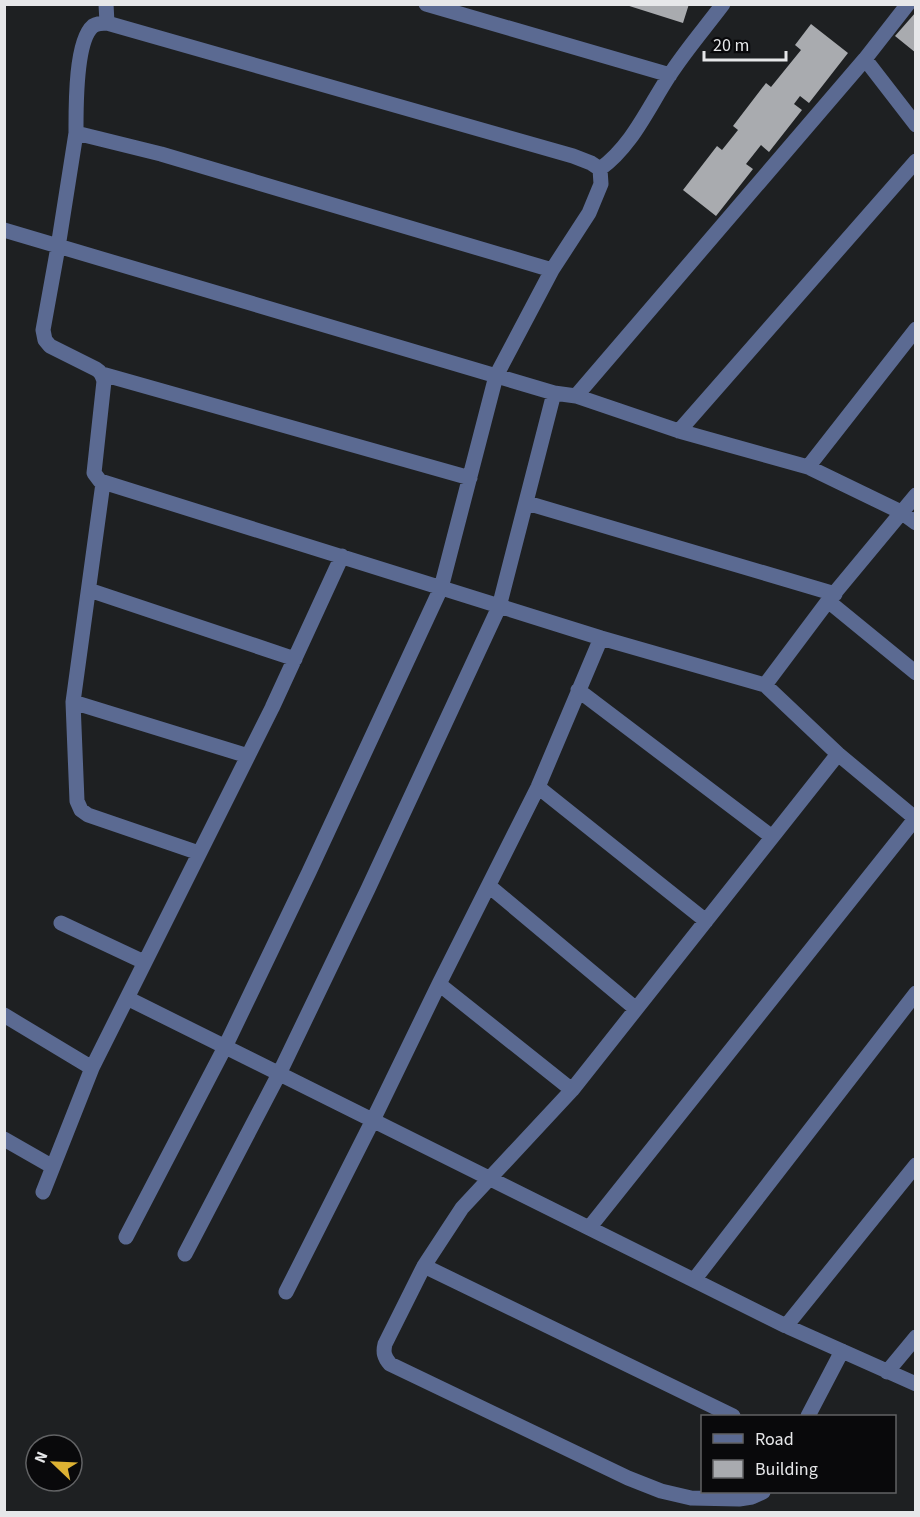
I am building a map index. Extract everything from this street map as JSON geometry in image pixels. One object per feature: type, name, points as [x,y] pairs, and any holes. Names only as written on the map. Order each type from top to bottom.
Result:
[{"type":"street","points":[[106,4],[107,23]]},
{"type":"street","points":[[426,4],[669,75]]},
{"type":"street","points":[[600,169],[611,161],[629,140],[669,75],[723,4]]},
{"type":"street","points":[[576,396],[865,59],[908,4]]},
{"type":"street","points":[[126,1237],[228,1048],[309,872],[445,589],[470,478],[500,377],[552,270],[589,213],[602,184],[600,169],[573,156],[107,23],[99,23],[91,29],[87,34],[78,71],[76,133],[43,330],[45,340],[51,346],[102,374],[470,478]]},
{"type":"street","points":[[865,59],[915,125]]},
{"type":"street","points":[[76,133],[161,154],[552,270]]},
{"type":"street","points":[[679,431],[915,161]]},
{"type":"street","points":[[4,230],[551,392],[576,396],[679,431],[808,467],[901,512],[915,523]]},
{"type":"street","points":[[808,467],[915,329]]},
{"type":"street","points":[[102,374],[104,381],[94,473],[96,478],[103,483],[342,556],[495,606],[765,684],[838,754],[915,819],[589,1228]]},
{"type":"street","points":[[184,1254],[368,889],[495,606],[527,503],[551,392]]},
{"type":"street","points":[[103,483],[73,702],[77,801],[81,810],[88,815],[200,853]]},
{"type":"street","points":[[765,684],[915,495]]},
{"type":"street","points":[[527,503],[832,597],[915,673]]},
{"type":"street","points":[[43,1192],[92,1068],[272,708],[342,556]]},
{"type":"street","points":[[89,590],[295,659]]},
{"type":"street","points":[[286,1292],[538,788],[601,638]]},
{"type":"street","points":[[578,690],[772,837]]},
{"type":"street","points":[[73,702],[248,756]]},
{"type":"street","points":[[759,1493],[739,1499],[691,1498],[661,1491],[628,1478],[390,1364],[384,1355],[386,1344],[424,1266],[462,1208],[572,1090],[838,754]]},
{"type":"street","points":[[538,788],[706,921]]},
{"type":"street","points":[[489,886],[636,1009]]},
{"type":"street","points":[[61,923],[144,962]]},
{"type":"street","points":[[439,984],[572,1090]]},
{"type":"street","points":[[694,1280],[915,993]]},
{"type":"street","points":[[127,998],[786,1326],[915,1384]]},
{"type":"street","points":[[4,1015],[92,1068]]},
{"type":"street","points":[[4,1139],[53,1167]]},
{"type":"street","points":[[786,1326],[915,1166]]},
{"type":"street","points":[[424,1266],[731,1415]]},
{"type":"street","points":[[887,1372],[915,1337]]},
{"type":"street","points":[[809,1415],[842,1351]]},
{"type":"building","points":[[623,4],[689,4],[683,23]]},
{"type":"building","points":[[916,12],[916,53],[895,36]]},
{"type":"building","points":[[811,24],[848,53],[809,103],[800,96],[794,104],[802,110],[769,152],[761,145],[746,164],[753,169],[716,216],[683,190],[717,146],[722,150],[738,130],[733,126],[766,83],[771,87],[801,50],[795,45]]}]
